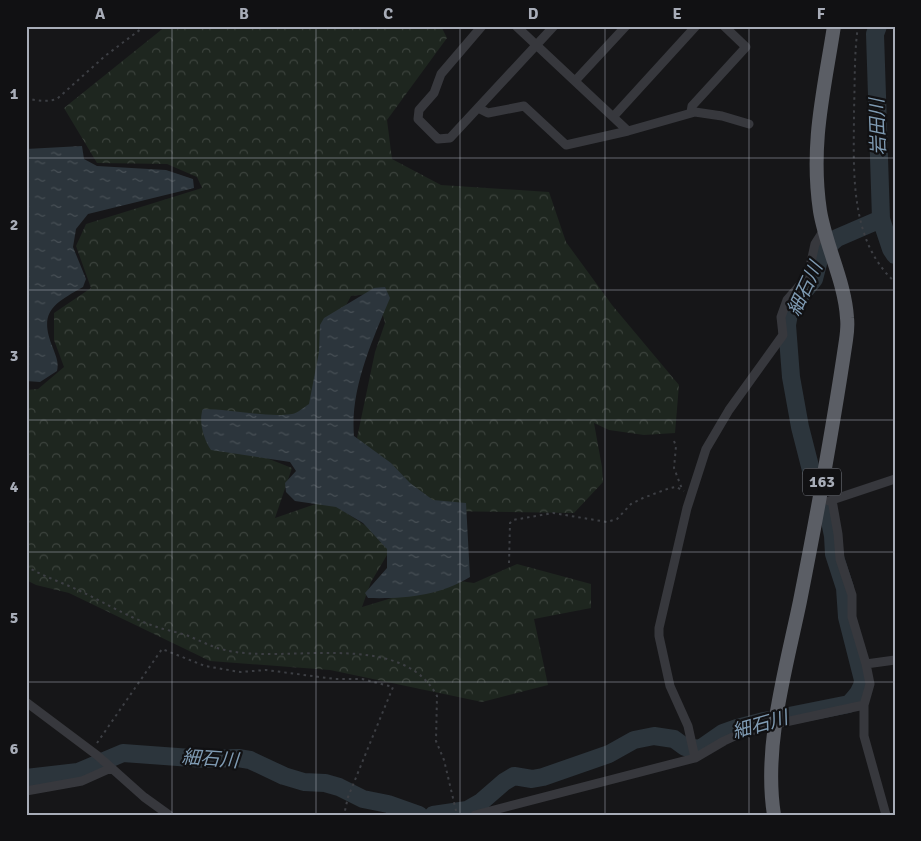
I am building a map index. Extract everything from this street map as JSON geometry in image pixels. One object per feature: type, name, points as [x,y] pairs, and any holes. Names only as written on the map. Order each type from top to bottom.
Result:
[{"type":"highway","name":"163","points":[[774,815],[772,765],[776,724],[818,503],[840,379],[848,319],[845,299],[825,234],[818,193],[816,157],[818,118],[834,26]]},
{"type":"street","points":[[482,26],[441,74],[434,93],[419,110],[418,119],[438,139],[450,138],[554,26]]},
{"type":"street","points":[[516,26],[628,131]]},
{"type":"street","points":[[575,81],[626,26]]},
{"type":"street","points":[[613,117],[696,26]]},
{"type":"street","points":[[691,112],[692,106],[746,48],[724,26]]},
{"type":"street","points":[[478,108],[488,113],[524,106],[566,145],[628,131],[691,112],[722,116],[749,124]]},
{"type":"street","points":[[695,756],[688,726],[670,686],[659,636],[664,605],[691,496],[712,438],[751,378],[783,335],[781,317],[784,308],[793,292],[808,276],[815,244],[825,234]]},
{"type":"street","points":[[818,503],[895,479]]},
{"type":"street","points":[[832,500],[840,559],[852,595],[852,617],[870,684],[864,705],[864,736],[886,815]]},
{"type":"street","points":[[866,664],[895,660]]},
{"type":"street","points":[[26,702],[95,754],[144,797],[169,815]]},
{"type":"street","points":[[476,815],[695,756],[724,741],[776,724],[864,705]]},
{"type":"street","points":[[26,791],[82,781],[110,767]]},
{"type":"path","points":[[26,98],[40,101],[57,99],[105,56],[145,26]]},
{"type":"path","points":[[858,26],[855,49],[854,149],[856,192],[865,235],[874,255],[895,282]]},
{"type":"path","points":[[895,107],[895,168]]},
{"type":"path","points":[[674,441],[676,446],[674,468],[682,490]]},
{"type":"path","points":[[509,563],[510,523],[513,520],[553,513],[607,522],[617,519],[631,504],[670,488],[682,490],[691,496]]},
{"type":"path","points":[[26,566],[126,614],[157,627],[188,636],[224,650],[257,654],[358,654],[396,662],[417,671],[434,689],[437,696],[436,741],[444,760],[457,815]]},
{"type":"path","points":[[95,754],[162,649],[205,666],[240,672],[266,670],[335,679],[362,679],[394,687],[348,797],[344,815]]},
{"type":"green space","points":[[166,26],[441,26],[447,38],[387,120],[392,159],[441,185],[549,192],[566,242],[612,305],[679,385],[675,433],[644,435],[609,430],[594,423],[603,482],[574,513],[437,511],[384,476],[357,438],[375,352],[385,323],[381,308],[369,294],[351,296],[327,341],[314,418],[204,433],[292,468],[275,518],[327,500],[369,528],[390,550],[371,582],[362,607],[445,579],[474,583],[517,564],[591,584],[591,608],[534,619],[548,685],[482,702],[330,670],[210,661],[69,593],[36,585],[26,580],[26,390],[38,389],[64,367],[54,340],[54,313],[91,288],[76,246],[86,224],[202,188],[197,177],[167,164],[97,163],[64,108]]},
{"type":"water","points":[[82,146],[84,159],[97,166],[166,170],[193,179],[194,188],[88,214],[76,229],[73,247],[86,279],[83,287],[56,304],[48,317],[47,326],[57,360],[57,371],[40,382],[26,381],[26,149]]},
{"type":"water","points":[[385,287],[390,298],[370,348],[359,383],[355,401],[354,436],[391,463],[410,483],[433,500],[466,503],[470,577],[446,588],[420,595],[368,598],[365,593],[387,568],[387,549],[363,523],[336,507],[295,501],[286,492],[285,483],[296,471],[290,462],[211,450],[204,436],[201,419],[203,409],[282,415],[299,411],[309,404],[319,352],[320,325],[324,318],[374,288]]},
{"type":"waterway","name":"岩田川","points":[[878,26],[875,34],[881,219],[891,249],[895,255]]},
{"type":"waterway","name":"細石川","points":[[814,482],[800,427],[791,377],[787,325],[789,314],[791,307],[814,279],[821,252],[837,238],[881,219]]},
{"type":"waterway","name":"細石川","points":[[433,815],[467,810],[481,802],[514,776],[532,779],[543,777],[609,754],[634,740],[654,736],[674,739],[685,747],[700,749],[723,733],[737,728],[849,704],[860,690],[863,680],[847,617],[845,588],[834,554],[828,511]]},
{"type":"waterway","name":"細石川","points":[[26,778],[78,772],[123,753],[205,759],[238,758],[250,760],[284,776],[304,782],[325,783],[339,787],[363,799],[388,804],[419,815]]}]
